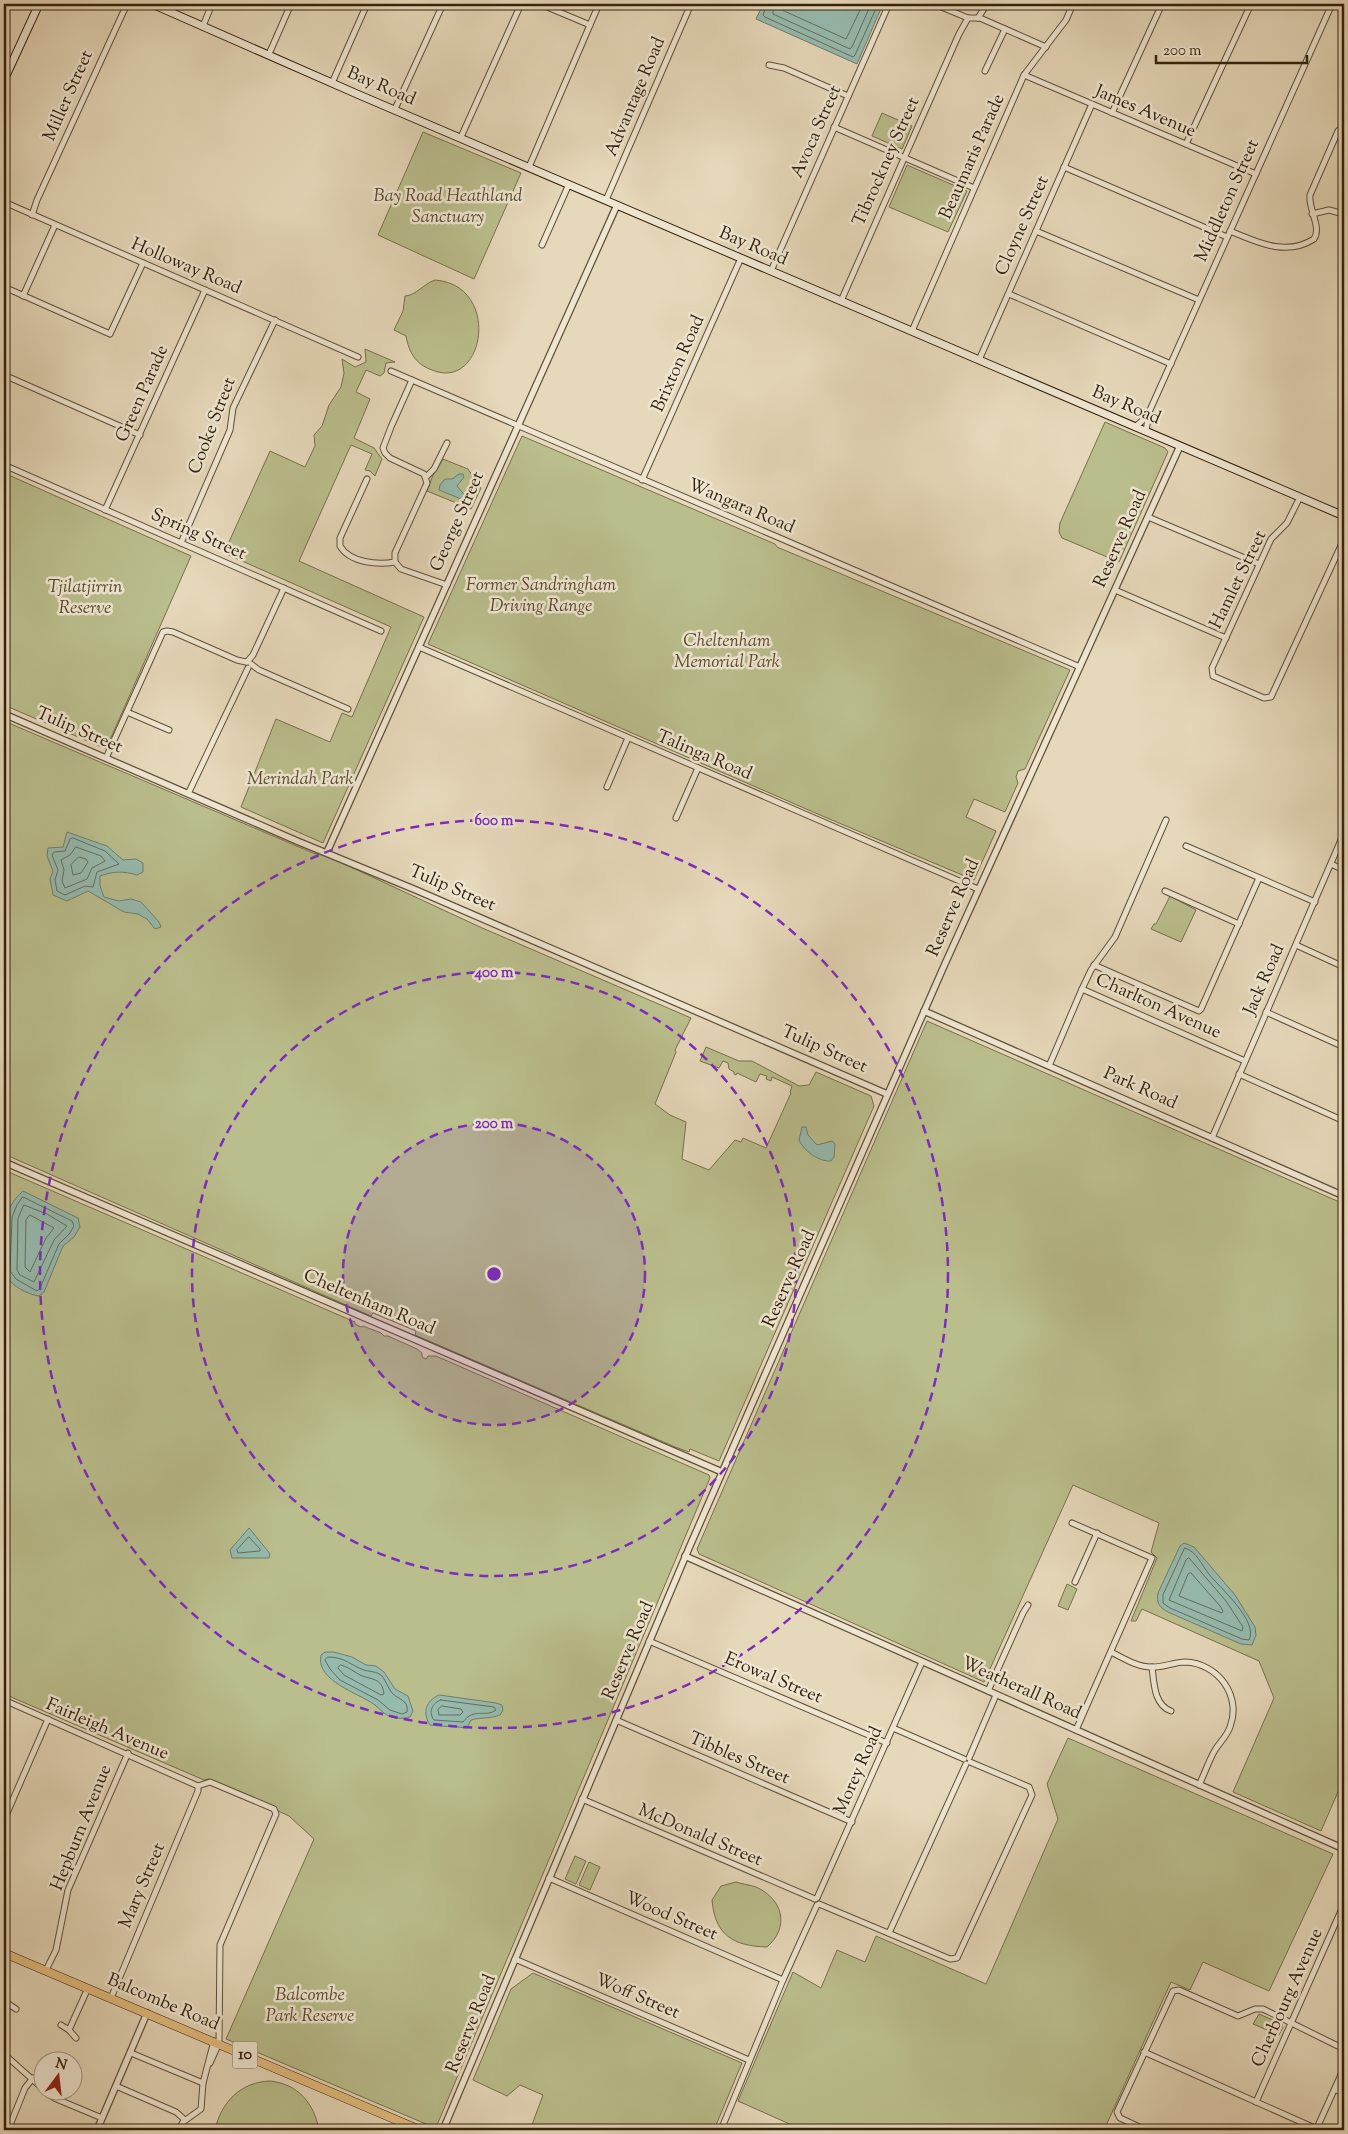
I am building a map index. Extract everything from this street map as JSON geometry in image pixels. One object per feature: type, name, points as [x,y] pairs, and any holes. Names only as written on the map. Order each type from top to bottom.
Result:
[{"type":"main road","points":[[4,80],[38,4]]},
{"type":"main road","name":"Bay Road","points":[[152,4],[332,83],[1344,516]]},
{"type":"main road","name":"Balcombe Road","points":[[4,1953],[420,2130]]},
{"type":"street","name":"Miller Street","points":[[31,214],[127,4]]},
{"type":"street","points":[[203,26],[212,4]]},
{"type":"street","points":[[269,54],[291,4]]},
{"type":"street","points":[[332,83],[367,4]]},
{"type":"street","points":[[395,109],[443,4]]},
{"type":"street","points":[[461,137],[521,4]]},
{"type":"street","points":[[540,4],[590,25]]},
{"type":"street","points":[[529,166],[599,4]]},
{"type":"street","name":"Advantage Road","points":[[606,200],[691,4]]},
{"type":"street","name":"Avoca Street","points":[[770,271],[889,4]]},
{"type":"street","points":[[934,4],[966,17],[980,18],[1046,46]]},
{"type":"street","name":"Beaumaris Parade","points":[[912,331],[1024,75],[1066,20],[1073,4]]},
{"type":"street","points":[[1112,113],[1162,4]]},
{"type":"street","points":[[1186,144],[1251,4]]},
{"type":"street","name":"Middleton Street","points":[[1135,426],[1142,421],[1150,410],[1332,4]]},
{"type":"street","points":[[980,18],[986,5]]},
{"type":"street","name":"Tibrockney Street","points":[[841,301],[966,17]]},
{"type":"street","points":[[985,71],[1005,29]]},
{"type":"street","points":[[769,65],[791,71],[848,96]]},
{"type":"street","name":"James Avenue","points":[[1024,75],[1256,174]]},
{"type":"street","name":"Cloyne Street","points":[[979,360],[1092,104]]},
{"type":"street","points":[[1230,231],[1263,245],[1274,247],[1291,247],[1314,239],[1316,231],[1309,204],[1310,195],[1338,131],[1344,126]]},
{"type":"street","points":[[834,127],[974,188]]},
{"type":"street","points":[[1064,167],[1227,237]]},
{"type":"street","points":[[542,245],[569,184]]},
{"type":"street","name":"Holloway Road","points":[[4,202],[358,356]]},
{"type":"street","name":"George Street","points":[[327,852],[617,205]]},
{"type":"street","points":[[1312,214],[1329,210],[1344,214]]},
{"type":"street","points":[[23,296],[55,225]]},
{"type":"street","points":[[1036,231],[1199,300]]},
{"type":"street","name":"Brixton Road","points":[[642,480],[741,258]]},
{"type":"street","points":[[4,288],[110,334],[143,263]]},
{"type":"street","name":"Green Parade","points":[[105,510],[205,290]]},
{"type":"street","points":[[1009,294],[1171,364]]},
{"type":"street","name":"Cooke Street","points":[[180,542],[230,430],[233,408],[273,320]]},
{"type":"street","name":"Wangara Road","points":[[391,371],[1080,667]]},
{"type":"street","points":[[4,375],[140,434]]},
{"type":"street","points":[[412,380],[390,427],[383,448],[388,457],[421,472],[426,477],[427,484],[410,516],[395,553],[395,562],[401,569],[446,585]]},
{"type":"street","name":"Middleton Street","points":[[1146,431],[1150,410]]},
{"type":"street","points":[[426,477],[434,469],[447,443]]},
{"type":"street","name":"Reserve Road","points":[[443,2130],[685,1556],[887,1094],[978,889],[1180,446]]},
{"type":"street","name":"Spring Street","points":[[4,465],[381,631]]},
{"type":"street","points":[[367,479],[340,538],[340,546],[347,553],[371,564],[395,562]]},
{"type":"street","name":"Hamlet Street","points":[[1300,497],[1287,523],[1272,536],[1211,670],[1215,677],[1264,698],[1269,698],[1274,693],[1344,539]]},
{"type":"street","points":[[1148,517],[1259,564]]},
{"type":"street","points":[[190,795],[283,588]]},
{"type":"street","points":[[1115,590],[1226,638]]},
{"type":"street","points":[[106,758],[165,631],[173,632],[348,709]]},
{"type":"street","name":"Talinga Road","points":[[419,647],[978,889]]},
{"type":"street","points":[[127,712],[169,730]]},
{"type":"street","name":"Tulip Street","points":[[4,714],[887,1094]]},
{"type":"street","points":[[607,787],[628,738]]},
{"type":"street","points":[[676,818],[698,768]]},
{"type":"street","points":[[1082,989],[1094,965],[1115,937],[1166,820]]},
{"type":"street","name":"Jack Road","points":[[1212,1138],[1344,833]]},
{"type":"street","points":[[1186,846],[1315,902]]},
{"type":"street","points":[[1331,864],[1344,870]]},
{"type":"street","points":[[1094,965],[1198,1011],[1201,1009],[1260,878]]},
{"type":"street","points":[[1165,891],[1239,924]]},
{"type":"street","points":[[1296,945],[1344,966]]},
{"type":"street","name":"Charlton Avenue","points":[[1049,1066],[1082,989],[1245,1060]]},
{"type":"street","name":"Park Road","points":[[924,1011],[1344,1196]]},
{"type":"street","points":[[1266,1012],[1344,1047]]},
{"type":"street","points":[[1239,1074],[1344,1121]]},
{"type":"street","name":"Cheltenham Road","points":[[4,1162],[722,1472]]},
{"type":"street","points":[[1072,1523],[1152,1558],[1076,1730]]},
{"type":"street","points":[[1075,1582],[1096,1534]]},
{"type":"street","name":"Weatherall Road","points":[[685,1556],[1344,1849]]},
{"type":"street","points":[[988,1691],[1028,1605]]},
{"type":"street","name":"Erowal Street","points":[[649,1641],[887,1743]]},
{"type":"street","points":[[1111,1652],[1139,1665],[1152,1667],[1179,1663],[1201,1665],[1218,1675],[1225,1683],[1231,1696],[1233,1710],[1230,1727],[1215,1749],[1199,1785]]},
{"type":"street","name":"Morey Road","points":[[721,2130],[783,1980],[922,1662]]},
{"type":"street","points":[[1152,1667],[1159,1701],[1163,1707],[1171,1711]]},
{"type":"street","points":[[889,1933],[996,1695]]},
{"type":"street","name":"Fairleigh Avenue","points":[[4,1700],[128,1753],[198,1786]]},
{"type":"street","points":[[4,1820],[48,1719]]},
{"type":"street","name":"Tibbles Street","points":[[616,1720],[852,1822]]},
{"type":"street","points":[[893,1728],[967,1761]]},
{"type":"street","name":"Hepburn Avenue","points":[[46,1970],[56,1950],[68,1890],[128,1753]]},
{"type":"street","name":"McDonald Street","points":[[582,1799],[828,1907],[950,1959],[954,1959],[958,1956],[1031,1797],[1031,1790],[1029,1788],[967,1761]]},
{"type":"street","points":[[178,2130],[186,2120],[201,2109],[203,2083],[217,2042],[220,1945],[276,1814],[274,1809],[210,1782],[198,1786]]},
{"type":"street","name":"Mary Street","points":[[111,1998],[198,1791],[198,1786]]},
{"type":"street","name":"Wood Street","points":[[549,1878],[783,1980]]},
{"type":"street","name":"Cherbourg Avenue","points":[[1256,2102],[1344,1904]]},
{"type":"street","name":"Woff Street","points":[[515,1959],[750,2060]]},
{"type":"street","points":[[68,2030],[88,1988]]},
{"type":"street","points":[[1146,2130],[1120,2118],[1117,2112],[1173,1991],[1179,1990],[1234,2015],[1259,2009],[1292,2023],[1344,2050]]},
{"type":"street","points":[[4,2000],[16,2009]]},
{"type":"street","points":[[97,2130],[142,2027],[146,2024],[148,2014]]},
{"type":"street","points":[[61,2026],[76,2038]]},
{"type":"street","points":[[131,2052],[203,2083]]},
{"type":"street","points":[[1144,2052],[1316,2130],[1344,2068]]},
{"type":"street","points":[[4,2054],[32,2077]]},
{"type":"street","points":[[8,2130],[25,2088],[32,2079]]},
{"type":"street","points":[[116,2086],[176,2112],[186,2120]]},
{"type":"street","points":[[1335,2089],[1344,2094]]},
{"type":"street","points":[[64,2102],[102,2118]]},
{"type":"green space","points":[[882,113],[912,126],[902,149],[872,136]]},
{"type":"green space","name":"Bay Road Heathland Sanctuary","points":[[423,132],[521,173],[474,279],[378,235]]},
{"type":"green space","points":[[907,165],[967,191],[948,232],[889,207]]},
{"type":"green space","points":[[435,280],[456,286],[470,299],[477,316],[478,335],[474,353],[464,366],[450,373],[432,370],[417,361],[411,352],[406,336],[394,330],[403,311],[405,296],[413,294]]},
{"type":"green space","name":"Merindah Park","points":[[365,349],[395,362],[386,363],[384,373],[380,376],[366,370],[356,392],[370,399],[354,438],[374,448],[382,459],[375,476],[370,471],[365,470],[372,454],[351,445],[299,561],[424,617],[323,843],[241,807],[276,719],[330,742],[342,713],[352,717],[391,627],[224,553],[270,451],[305,467],[315,446],[314,435],[322,426],[329,405],[341,387],[344,373],[342,359],[355,367],[366,362]]},
{"type":"green space","points":[[1105,422],[1165,448],[1168,452],[1119,562],[1062,538],[1059,532],[1060,523]]},
{"type":"green space","points":[[522,436],[775,544],[777,547],[1070,670],[1025,769],[1018,771],[1016,777],[1018,783],[1005,812],[974,799],[966,817],[996,831],[974,880],[428,644]]},
{"type":"green space","points":[[443,459],[468,469],[481,488],[471,509],[427,491],[433,475]]},
{"type":"green space","name":"Tjilatjirrin Reserve","points":[[4,473],[191,556],[106,749],[4,705]]},
{"type":"green space","points":[[4,721],[313,853],[327,856],[480,927],[691,1018],[675,1050],[676,1052],[655,1104],[670,1115],[686,1122],[682,1159],[709,1170],[735,1140],[741,1142],[743,1138],[766,1148],[791,1093],[792,1086],[772,1077],[771,1081],[766,1079],[767,1076],[760,1074],[756,1082],[737,1073],[736,1075],[734,1074],[729,1069],[728,1063],[723,1061],[719,1068],[700,1061],[706,1047],[739,1061],[752,1061],[799,1086],[809,1085],[816,1072],[871,1096],[874,1106],[719,1461],[690,1449],[689,1452],[675,1447],[415,1335],[416,1331],[373,1313],[371,1316],[4,1154]]},
{"type":"green space","points":[[1170,896],[1196,910],[1181,942],[1151,929],[1156,924]]},
{"type":"green space","points":[[927,1021],[1344,1204],[1344,1537],[1342,1542],[1344,1543],[1344,1778],[1321,1831],[1233,1792],[1274,1698],[1259,1661],[1142,1609],[1136,1621],[1131,1621],[1157,1558],[1151,1552],[1159,1523],[1073,1485],[984,1682],[699,1554],[697,1549]]},
{"type":"green space","name":"Balcombe Park Reserve","points":[[4,1170],[355,1322],[355,1324],[361,1327],[363,1326],[388,1336],[417,1349],[422,1353],[422,1357],[426,1359],[428,1356],[436,1356],[709,1475],[710,1478],[437,2125],[433,2127],[226,2039],[314,1839],[289,1816],[209,1779],[204,1780],[4,1694],[4,1585],[10,1569],[4,1566]]},
{"type":"green space","points":[[1067,1584],[1077,1589],[1068,1610],[1058,1606]]},
{"type":"green space","points":[[1068,1738],[1333,1854],[1269,1991],[1203,1962],[1190,1990],[1171,1982],[1104,2130],[803,2130],[738,2101],[793,1972],[821,1988],[837,1950],[865,1962],[876,1936],[986,1984],[1058,1819],[1047,1784]]},
{"type":"green space","points":[[575,1856],[586,1861],[576,1884],[565,1879]]},
{"type":"green space","points":[[589,1862],[600,1867],[590,1890],[579,1885]]},
{"type":"green space","points":[[736,1882],[756,1887],[765,1892],[777,1906],[781,1922],[779,1931],[767,1947],[735,1941],[722,1930],[717,1922],[712,1900],[721,1886]]},
{"type":"green space","points":[[533,1973],[742,2063],[714,2130],[530,2130],[543,2095],[520,2085],[507,2096],[473,2080],[511,1989]]},
{"type":"green space","points":[[1259,2014],[1282,2024],[1283,2027],[1279,2035],[1253,2024]]},
{"type":"green space","points":[[270,2081],[289,2086],[309,2103],[317,2120],[319,2130],[215,2130],[222,2111],[234,2095],[250,2085]]},
{"type":"water","points":[[763,4],[883,4],[857,64],[756,19]]},
{"type":"water","points":[[459,474],[463,474],[464,477],[457,486],[467,498],[466,501],[439,490],[440,485],[445,479],[452,479]]},
{"type":"water","points":[[67,832],[107,846],[123,860],[136,859],[143,863],[143,872],[137,875],[119,872],[100,876],[100,886],[104,897],[119,901],[131,899],[141,902],[159,922],[161,927],[155,929],[147,919],[138,914],[124,912],[88,891],[67,901],[53,895],[50,879],[53,871],[47,856],[48,848],[63,847]]},
{"type":"water","points":[[802,1127],[806,1127],[808,1135],[817,1145],[832,1141],[835,1144],[834,1157],[831,1161],[817,1158],[804,1148],[799,1140]]},
{"type":"water","points":[[23,1191],[78,1218],[80,1227],[74,1237],[63,1246],[44,1292],[39,1296],[26,1292],[16,1286],[9,1280],[6,1272],[7,1217],[13,1202]]},
{"type":"water","points":[[249,1528],[270,1554],[269,1558],[232,1558],[230,1550]]},
{"type":"water","points":[[1184,1543],[1194,1547],[1235,1595],[1255,1627],[1256,1635],[1252,1645],[1241,1644],[1168,1612],[1159,1605],[1158,1593],[1180,1546]]},
{"type":"water","points":[[325,1652],[334,1652],[352,1657],[366,1665],[376,1666],[384,1672],[395,1689],[408,1696],[413,1711],[410,1717],[398,1718],[390,1716],[368,1700],[331,1679],[321,1664],[321,1655]]},
{"type":"water","points":[[439,1695],[496,1703],[502,1705],[503,1710],[500,1715],[471,1720],[467,1728],[430,1725],[426,1716],[427,1707],[431,1700]]},
{"type":"park label","name":"Former Sandringham Driving Range","points":[[541,596]]},
{"type":"park label","name":"Cheltenham Memorial Park","points":[[727,652]]}]
